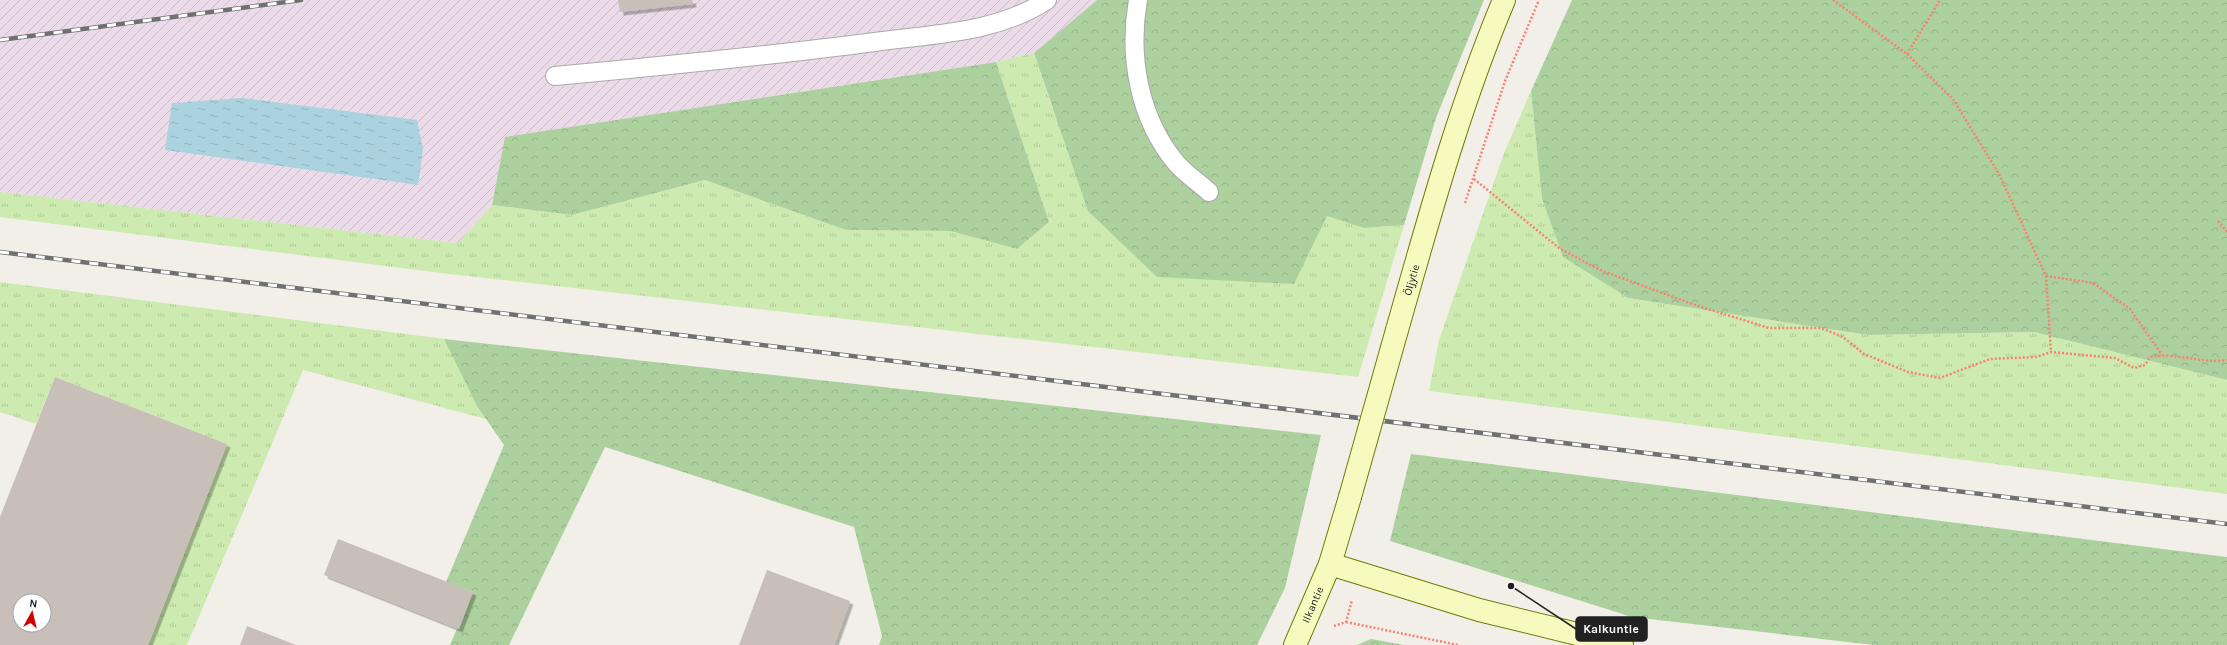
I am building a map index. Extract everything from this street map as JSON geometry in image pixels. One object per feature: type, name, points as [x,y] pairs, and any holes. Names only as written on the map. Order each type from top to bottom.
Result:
[{"type":"main road","name":"Öljytie","points":[[1330,564],[1453,136],[1486,43],[1504,0]]},
{"type":"main road","name":"Ilkantie","points":[[1295,645],[1330,564]]},
{"type":"main road","points":[[1330,564],[1479,610],[1622,645]]},
{"type":"lane","points":[[555,76],[782,54],[965,30],[1001,21],[1038,6],[1047,0]]},
{"type":"lane","points":[[1138,0],[1134,48],[1141,96],[1156,134],[1177,164],[1209,192]]},
{"type":"path","points":[[1463,208],[1474,179],[1505,81],[1539,0]]},
{"type":"path","points":[[1833,0],[1907,54],[1953,99],[1999,174],[2046,276],[2051,352]]},
{"type":"path","points":[[1907,54],[1940,0]]},
{"type":"path","points":[[1474,179],[1559,248],[1600,270],[1695,305],[1769,328],[1821,328],[1843,337],[1864,354],[1908,372],[1940,378],[1990,359],[2036,357],[2051,352],[2115,358],[2134,368],[2145,364],[2150,357],[2162,355],[2215,362],[2227,360]]},
{"type":"path","points":[[2218,221],[2227,232]]},
{"type":"path","points":[[2046,276],[2093,283],[2130,309],[2162,355]]},
{"type":"path","points":[[1346,622],[1458,645]]},
{"type":"shaded area","points":[[0,0],[1097,0],[1034,53],[996,62],[506,137],[492,205],[458,243],[0,192]]},
{"type":"green space","points":[[1097,0],[1484,0],[1436,118],[1404,225],[1364,228],[1327,216],[1294,284],[1157,277],[1088,211],[1034,53]]},
{"type":"green space","points":[[1572,0],[2227,0],[2227,380],[2034,332],[1868,335],[1628,298],[1563,257],[1542,199],[1531,91]]},
{"type":"green space","points":[[1034,53],[1052,107],[1327,215],[1364,228],[1404,225],[1358,377],[441,273],[0,217],[0,192],[458,243],[492,205],[572,215],[705,180],[846,230],[950,231],[1017,249],[1049,222],[996,62]]},
{"type":"green space","points":[[996,62],[1049,222],[1017,249],[950,231],[846,230],[705,180],[572,215],[492,205],[505,137]]},
{"type":"green space","points":[[1531,91],[1542,199],[1563,257],[1628,298],[1868,335],[2034,332],[2227,380],[2227,494],[1429,391],[1439,340],[1504,153]]},
{"type":"green space","points":[[0,282],[444,339],[486,419],[303,370],[187,645],[148,645],[227,444],[55,377],[36,424],[0,412]]},
{"type":"green space","points":[[444,339],[1321,435],[1285,588],[1257,645],[879,645],[882,636],[854,527],[605,447],[509,645],[450,645],[473,592],[446,582],[504,445],[477,406]]},
{"type":"green space","points":[[1411,454],[2227,557],[2227,645],[1874,645],[1632,617],[1390,541]]},
{"type":"green space","points":[[1371,639],[1404,645],[1357,645]]},
{"type":"water","points":[[242,98],[417,120],[423,149],[418,185],[165,150],[172,103]]},
{"type":"building","points":[[618,0],[692,0],[693,4],[620,12]]},
{"type":"building","points":[[55,377],[227,444],[148,645],[0,645],[0,517]]},
{"type":"building","points":[[338,539],[473,592],[459,629],[324,575]]},
{"type":"building","points":[[767,570],[850,601],[834,645],[739,645]]},
{"type":"building","points":[[247,626],[296,645],[240,645]]},
{"type":"railway","points":[[0,40],[301,0]]},
{"type":"railway","points":[[0,252],[2227,524]]},
{"type":"place","name":"Kalkuntie","points":[[1511,586]]}]
